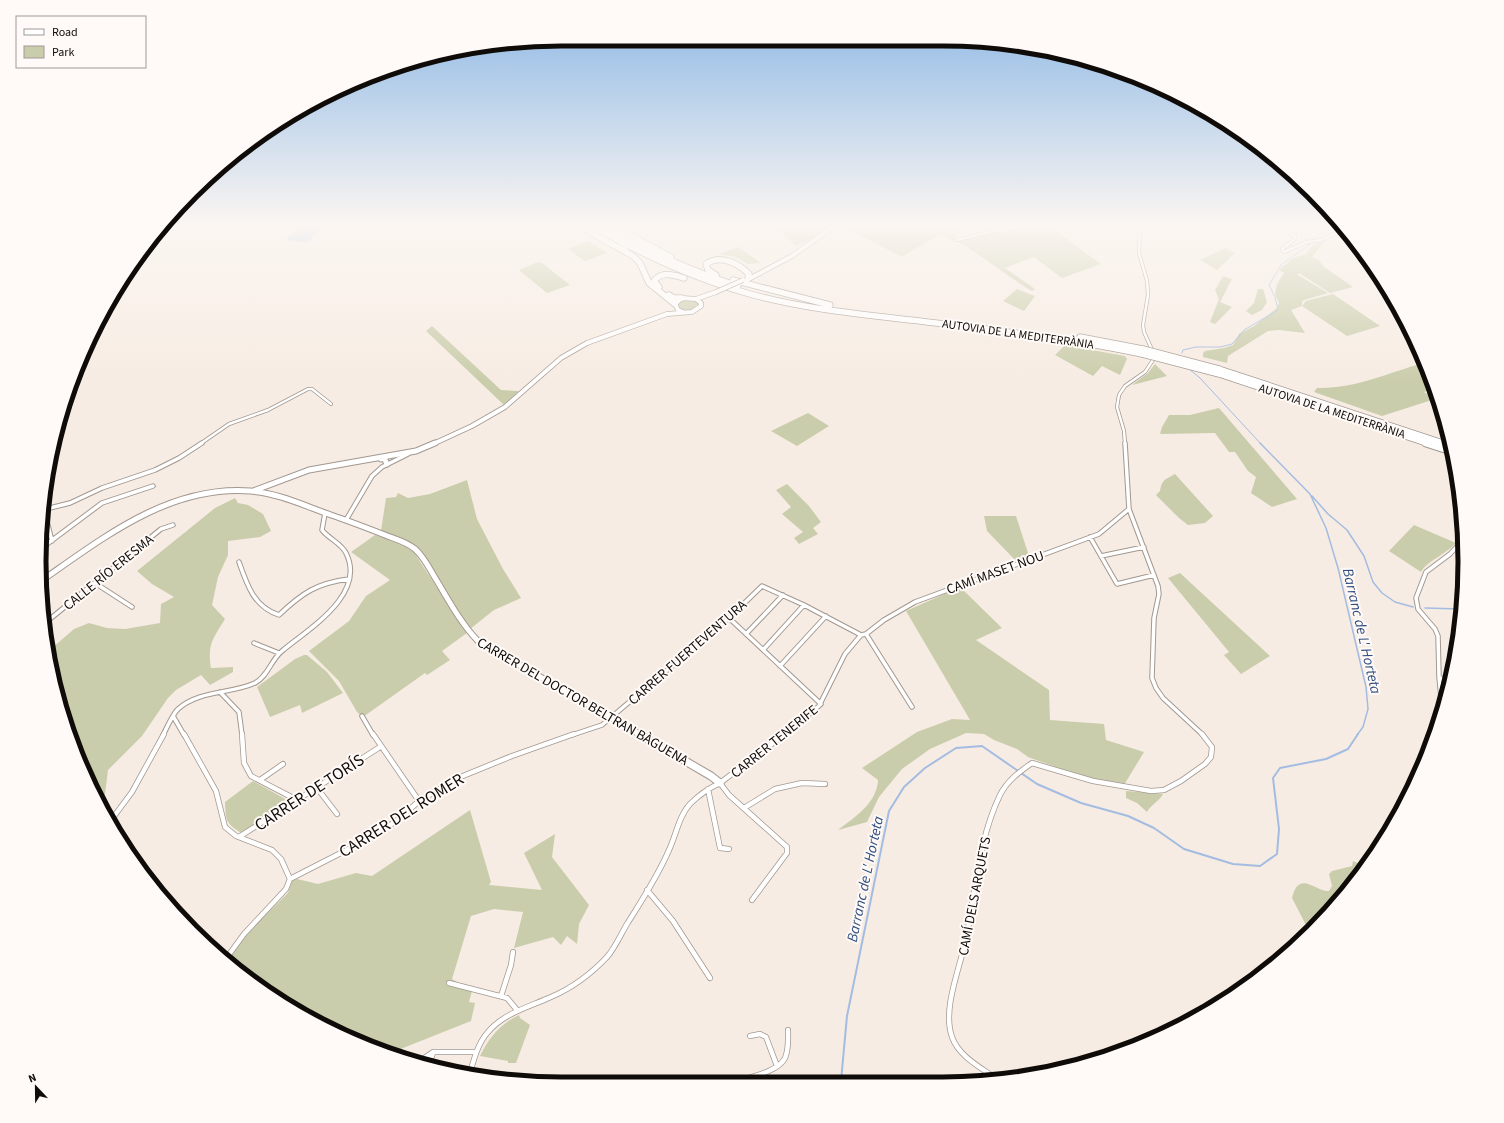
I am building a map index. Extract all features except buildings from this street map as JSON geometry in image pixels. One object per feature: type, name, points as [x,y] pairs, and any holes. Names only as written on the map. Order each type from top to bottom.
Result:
[{"type":"highway","points":[[646,275],[649,283],[676,306]]},
{"type":"highway","points":[[664,275],[656,278],[654,281],[656,285],[674,298],[682,298]]},
{"type":"highway","points":[[674,275],[766,302],[840,313],[847,312]]},
{"type":"highway","points":[[678,275],[684,278]]},
{"type":"highway","name":"AUTOVIA DE LA MEDITERRÀNIA","points":[[693,275],[709,282],[764,297],[847,312],[1034,335],[1142,351]]},
{"type":"highway","name":"AUTOVIA DE LA MEDITERRÀNIA","points":[[706,275],[768,293],[830,305],[876,312],[1034,330],[1142,351],[1219,371],[1443,442]]},
{"type":"highway","points":[[717,275],[755,287],[830,305]]},
{"type":"highway","points":[[745,280],[748,275]]},
{"type":"highway","name":"AUTOVIA DE LA MEDITERRÀNIA","points":[[1219,371],[1445,449]]},
{"type":"street","points":[[346,520],[372,476],[387,464],[472,426],[505,407],[561,358],[587,343],[667,314],[692,312],[701,306],[701,303],[706,298],[754,275]]},
{"type":"street","name":"CAMÍ DELS ARQUETS","points":[[991,1075],[965,1056],[957,1047],[952,1037],[949,1017],[966,940],[984,834],[1001,794],[1021,769],[1032,763],[1093,781],[1151,791],[1164,790],[1181,781],[1205,764],[1211,757],[1212,747],[1205,737],[1163,698],[1156,688],[1152,678],[1154,618],[1159,594],[1158,586],[1129,509],[1124,431],[1118,414],[1117,402],[1119,395],[1125,386],[1145,372],[1153,360],[1153,352],[1144,332],[1143,325],[1148,295],[1146,275]]},
{"type":"street","points":[[667,314],[682,298],[696,298],[717,293]]},
{"type":"street","points":[[696,298],[701,303]]},
{"type":"street","points":[[676,306],[684,312]]},
{"type":"street","points":[[49,508],[70,503],[102,488],[168,464],[229,424],[268,410],[308,389],[312,389],[331,404]]},
{"type":"street","points":[[252,491],[309,470],[416,451]]},
{"type":"street","points":[[372,459],[384,458],[387,464]]},
{"type":"street","points":[[47,545],[102,503],[153,486]]},
{"type":"street","name":"CARRER DEL DOCTOR BELTRAN BÀGUENA","points":[[46,577],[124,525],[146,512],[189,496],[215,491],[234,490],[252,491],[283,499],[403,541],[413,547],[422,557],[472,635],[478,641],[711,776],[720,783]]},
{"type":"street","name":"CAMÍ MASET NOU","points":[[861,635],[866,634],[884,620],[915,602],[1103,531],[1129,509]]},
{"type":"street","points":[[113,816],[132,792],[173,716],[184,704],[198,697],[260,680],[265,675],[279,653],[325,617],[340,602],[346,591],[349,579],[349,564],[347,554],[339,545],[326,536],[322,530],[325,513]]},
{"type":"street","points":[[48,521],[52,541]]},
{"type":"street","name":"CALLE RÍO ERESMA","points":[[49,619],[161,529],[173,525]]},
{"type":"street","points":[[1090,537],[1117,584],[1154,575]]},
{"type":"street","points":[[1441,693],[1438,636],[1435,629],[1418,609],[1416,598],[1417,592],[1426,572],[1458,546]]},
{"type":"street","points":[[1101,556],[1144,547]]},
{"type":"street","points":[[239,562],[247,588],[260,605],[274,614],[279,615],[295,599],[308,589],[322,583],[349,579]]},
{"type":"street","points":[[95,583],[132,607]]},
{"type":"street","name":"CARRER FUERTEVENTURA","points":[[612,718],[729,618],[762,586],[783,595]]},
{"type":"street","points":[[746,634],[783,595],[861,635]]},
{"type":"street","points":[[763,650],[804,605]]},
{"type":"street","points":[[780,666],[826,616]]},
{"type":"street","points":[[729,618],[821,704]]},
{"type":"street","points":[[866,634],[912,707]]},
{"type":"street","name":"CARRER TENERIFE","points":[[471,1069],[476,1052],[487,1032],[498,1022],[517,1010],[561,992],[580,981],[608,956],[615,947],[666,856],[683,815],[690,804],[772,746],[820,706],[845,654],[861,635]]},
{"type":"street","points":[[254,643],[279,653]]},
{"type":"street","points":[[1439,677],[1444,680]]},
{"type":"street","points":[[220,692],[234,705],[240,716],[246,771],[251,776],[297,800]]},
{"type":"street","points":[[173,716],[216,791],[224,826],[230,832],[239,837],[270,849],[277,854],[290,878],[286,889],[244,934],[229,955]]},
{"type":"street","points":[[362,716],[380,746],[419,801]]},
{"type":"street","name":"CARRER DEL ROMER","points":[[290,878],[374,836],[399,819],[419,801],[438,789],[483,767],[602,725],[612,718]]},
{"type":"street","name":"CARRER DE TORÍS","points":[[239,837],[380,746]]},
{"type":"street","points":[[260,780],[283,764]]},
{"type":"street","points":[[720,783],[729,794],[787,847],[787,853],[752,900]]},
{"type":"street","points":[[744,808],[774,789],[802,784],[825,784]]},
{"type":"street","points":[[317,788],[337,814]]},
{"type":"street","points":[[708,790],[720,848],[729,849]]},
{"type":"street","points":[[647,890],[658,901],[710,978]]},
{"type":"street","points":[[501,996],[511,965],[513,952]]},
{"type":"street","points":[[450,983],[507,998],[517,1010]]},
{"type":"street","points":[[748,1077],[777,1066],[782,1061],[786,1054],[788,1030]]},
{"type":"street","points":[[750,1036],[760,1034],[766,1037],[777,1066]]},
{"type":"street","points":[[424,1058],[433,1052],[476,1052]]},
{"type":"street","points":[[430,1060],[433,1052]]},
{"type":"green space","points":[[526,275],[558,275],[570,285],[547,293]]},
{"type":"green space","points":[[1008,275],[1016,275],[1035,289],[1032,291]]},
{"type":"green space","points":[[1059,275],[1069,275],[1062,278]]},
{"type":"green space","points":[[1282,275],[1299,275],[1328,293],[1304,300],[1302,302],[1302,306],[1291,310],[1305,333],[1279,330],[1268,331],[1228,356],[1227,363],[1203,357],[1203,353],[1205,351],[1233,345],[1239,334],[1254,326],[1277,308],[1279,303],[1275,294],[1277,284]]},
{"type":"green space","points":[[1303,275],[1336,275],[1353,287],[1330,293]]},
{"type":"green space","points":[[1223,276],[1232,279],[1220,302],[1232,307],[1215,324],[1210,322],[1219,299],[1215,290]]},
{"type":"green space","points":[[1017,289],[1035,296],[1024,311],[1003,301]]},
{"type":"green space","points":[[1258,289],[1263,289],[1267,302],[1262,310],[1252,315],[1246,311],[1254,303]]},
{"type":"green space","points":[[1333,294],[1380,326],[1347,336],[1302,306],[1306,301]]},
{"type":"green space","points":[[691,299],[699,304],[695,310],[685,311],[678,307],[681,300]]},
{"type":"green space","points":[[432,326],[501,390],[519,391],[504,405],[426,331]]},
{"type":"green space","points":[[1065,345],[1125,356],[1127,359],[1120,375],[1102,366],[1093,376],[1055,355]]},
{"type":"green space","points":[[1155,364],[1167,376],[1132,385],[1148,373]]},
{"type":"green space","points":[[1419,364],[1429,390],[1424,392],[1431,397],[1432,400],[1382,416],[1314,392],[1317,388],[1331,388],[1371,380]]},
{"type":"green space","points":[[1219,408],[1297,499],[1272,507],[1251,493],[1256,477],[1248,471],[1235,452],[1229,452],[1215,433],[1160,434],[1169,415],[1190,415]]},
{"type":"green space","points":[[808,413],[829,426],[797,446],[771,431]]},
{"type":"green space","points":[[1175,474],[1213,516],[1205,523],[1188,525],[1156,495],[1160,491],[1164,480]]},
{"type":"green space","points":[[467,480],[477,519],[503,569],[521,598],[494,610],[470,629],[418,548],[402,538],[381,531],[386,498],[396,497],[398,493],[408,498],[430,494]]},
{"type":"green space","points":[[787,484],[809,506],[821,522],[813,528],[818,534],[799,544],[794,538],[803,532],[782,514],[791,507],[776,490]]},
{"type":"green space","points":[[235,498],[238,503],[248,505],[263,514],[271,531],[260,537],[228,541],[228,555],[218,577],[212,605],[225,619],[212,642],[210,653],[211,668],[233,667],[233,672],[210,685],[201,675],[176,690],[168,698],[142,736],[108,770],[104,799],[85,759],[73,727],[53,647],[74,629],[89,623],[107,628],[125,629],[160,623],[161,604],[174,597],[152,584],[137,571],[215,508]]},
{"type":"green space","points":[[984,516],[1016,516],[1029,556],[1015,560],[987,531]]},
{"type":"green space","points":[[1414,525],[1456,543],[1427,565],[1421,572],[1389,551]]},
{"type":"green space","points":[[375,535],[406,545],[413,551],[467,633],[442,651],[450,660],[427,675],[425,673],[363,717],[357,712],[339,681],[309,651],[349,621],[366,596],[390,580],[351,552]]},
{"type":"green space","points":[[1180,573],[1270,656],[1241,674],[1224,655],[1229,652],[1168,578]]},
{"type":"green space","points":[[960,587],[1002,628],[976,640],[1049,690],[1050,720],[1104,724],[1106,740],[1144,752],[1124,785],[1078,775],[1028,757],[1017,749],[994,740],[984,734],[966,733],[930,749],[902,769],[879,797],[867,822],[838,830],[864,809],[874,796],[878,780],[862,768],[917,732],[952,719],[970,720],[906,611]]},
{"type":"green space","points":[[307,655],[327,672],[343,693],[302,713],[300,705],[270,717],[257,687],[295,659]]},
{"type":"green space","points":[[253,781],[289,801],[241,833],[227,820],[225,802]]},
{"type":"green space","points":[[1126,791],[1163,794],[1147,812],[1137,803],[1126,798]]},
{"type":"green space","points":[[470,810],[491,882],[489,885],[542,890],[524,853],[555,834],[552,857],[589,905],[579,924],[577,944],[567,936],[561,945],[553,937],[514,948],[523,912],[494,909],[471,916],[452,979],[472,991],[469,1002],[475,1003],[471,1021],[397,1050],[364,1038],[304,1008],[275,990],[232,957],[232,954],[245,935],[288,893],[292,881],[297,879],[318,884],[356,873],[372,876]]},
{"type":"green space","points":[[1353,861],[1359,864],[1330,901],[1307,926],[1292,898],[1295,889],[1303,883],[1329,891],[1332,886],[1329,874],[1332,871],[1352,866]]},
{"type":"green space","points":[[519,1015],[520,1018],[530,1025],[516,1063],[508,1063],[508,1061],[480,1056],[487,1043],[496,1032],[506,1023]]},
{"type":"waterway","points":[[1182,353],[1183,350],[1196,347],[1220,347],[1232,344],[1244,330],[1278,310],[1275,297],[1269,285],[1275,275]]},
{"type":"waterway","name":"Barranc de L' Horteta","points":[[1189,369],[1200,378],[1261,444]]},
{"type":"waterway","name":"Barranc de L' Horteta","points":[[1260,443],[1310,494],[1326,528],[1338,568],[1366,687],[1368,709],[1363,727],[1357,735]]},
{"type":"waterway","points":[[1312,496],[1328,514],[1347,530],[1364,556],[1373,582],[1382,593],[1395,602],[1413,607]]},
{"type":"waterway","points":[[1425,608],[1456,609]]},
{"type":"waterway","name":"Barranc de L' Horteta","points":[[841,1077],[847,1016],[889,811],[904,787],[925,768],[956,748],[982,746],[1037,784],[1081,803],[1128,816],[1154,828],[1184,849],[1233,864],[1260,866],[1277,854],[1279,829],[1273,778],[1280,768],[1326,759],[1348,749],[1358,734]]}]
